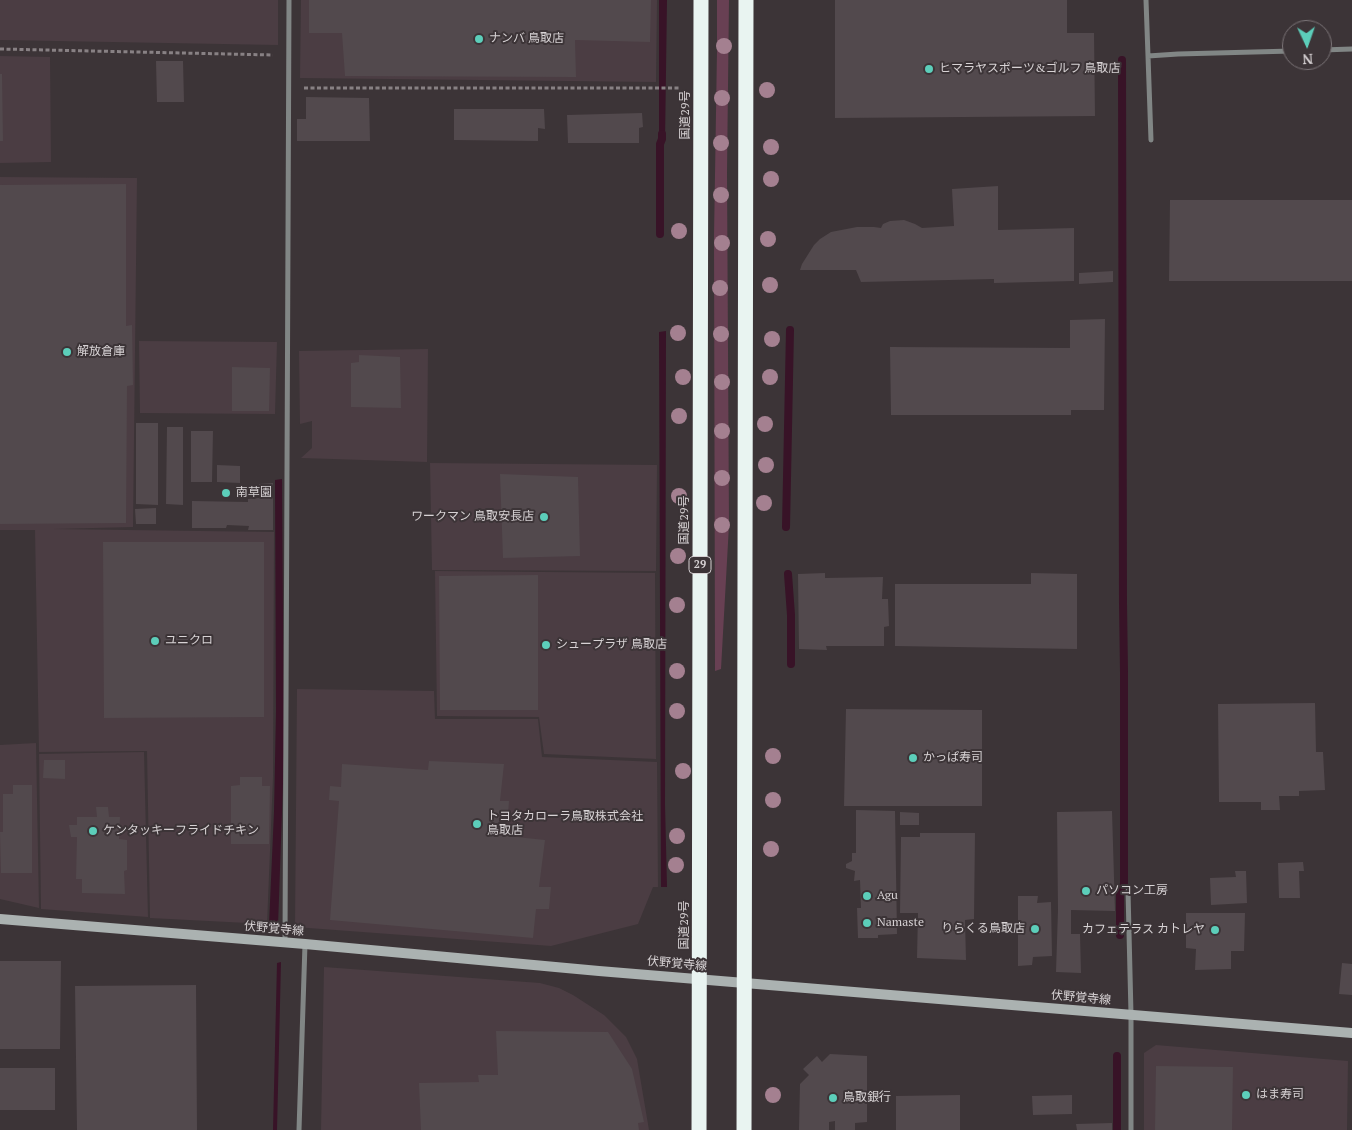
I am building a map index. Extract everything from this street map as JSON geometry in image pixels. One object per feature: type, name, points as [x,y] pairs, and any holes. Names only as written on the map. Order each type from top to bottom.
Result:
[{"type":"highway","name":"国道29号","points":[[699,1130],[701,0]]},
{"type":"highway","points":[[744,1130],[746,0]]},
{"type":"main road","name":"伏野覚寺線","points":[[0,919],[1352,1033]]},
{"type":"street","points":[[285,942],[289,0]]},
{"type":"street","points":[[1146,0],[1151,140]]},
{"type":"street","points":[[1332,50],[1352,50]]},
{"type":"street","points":[[1148,56],[1282,51]]},
{"type":"street","points":[[1128,891],[1131,1130]]},
{"type":"street","points":[[299,1129],[305,944]]},
{"type":"path","points":[[0,49],[289,55]]},
{"type":"path","points":[[289,88],[701,88]]},
{"type":"shaded area","points":[[0,0],[278,0],[278,45],[0,40]]},
{"type":"shaded area","name":"ナンバ 鳥取店","points":[[301,0],[657,0],[656,82],[300,78]]},
{"type":"shaded area","points":[[659,0],[667,0],[665,142],[659,142]]},
{"type":"shaded area","points":[[717,0],[729,0],[727,173],[729,525],[721,669],[715,671],[714,237]]},
{"type":"shaded area","points":[[0,56],[50,57],[51,162],[0,163]]},
{"type":"shaded area","name":"ユニクロ","points":[[0,177],[137,178],[133,527],[54,529],[274,532],[273,777],[267,924],[150,918],[147,751],[39,752],[35,530],[0,530]]},
{"type":"shaded area","points":[[666,331],[665,804],[667,887],[661,887],[659,332]]},
{"type":"shaded area","points":[[139,341],[277,342],[275,414],[140,413]]},
{"type":"shaded area","points":[[428,349],[427,462],[301,458],[312,448],[312,421],[300,424],[299,351]]},
{"type":"shaded area","name":"ワークマン 鳥取安長店","points":[[430,463],[657,465],[656,571],[432,570]]},
{"type":"shaded area","points":[[282,479],[284,754],[278,926],[269,925],[276,711],[275,480]]},
{"type":"shaded area","name":"シュープラザ 鳥取店","points":[[435,571],[655,573],[656,759],[544,754],[539,717],[437,716]]},
{"type":"shaded area","name":"トヨタカローラ鳥取株式会社 鳥取店","points":[[297,689],[434,691],[435,719],[538,719],[542,757],[657,762],[658,887],[653,887],[638,924],[551,946],[295,927]]},
{"type":"shaded area","points":[[36,743],[39,908],[0,899],[0,745]]},
{"type":"shaded area","name":"ケンタッキーフライドチキン","points":[[144,752],[148,917],[41,909],[39,754]]},
{"type":"shaded area","points":[[281,962],[277,1130],[273,1130],[277,963]]},
{"type":"shaded area","points":[[324,967],[540,983],[559,988],[573,995],[604,1015],[626,1037],[637,1059],[649,1130],[321,1130]]},
{"type":"shaded area","name":"はま寿司","points":[[1156,1045],[1348,1061],[1347,1130],[1144,1130],[1144,1053]]},
{"type":"building","name":"ナンバ 鳥取店","points":[[309,0],[651,0],[650,42],[575,40],[576,77],[345,76],[342,33],[309,33]]},
{"type":"building","points":[[835,0],[1067,0],[1067,33],[1094,33],[1095,116],[835,118]]},
{"type":"building","points":[[156,61],[183,61],[184,102],[157,102]]},
{"type":"building","points":[[0,74],[2,74],[3,141],[0,141]]},
{"type":"building","points":[[306,97],[369,98],[370,141],[297,141],[297,119],[306,119]]},
{"type":"building","points":[[454,109],[544,109],[545,129],[538,128],[538,141],[454,140]]},
{"type":"building","points":[[642,113],[643,127],[639,128],[639,143],[568,143],[567,115]]},
{"type":"building","name":"解放倉庫","points":[[126,184],[126,326],[132,325],[133,385],[127,386],[126,523],[0,524],[0,185]]},
{"type":"building","points":[[998,186],[998,230],[1074,228],[1074,281],[994,283],[994,279],[861,282],[856,270],[800,270],[814,245],[831,232],[857,227],[881,228],[883,224],[890,221],[904,220],[922,228],[954,226],[952,189]]},
{"type":"building","points":[[1170,200],[1352,200],[1352,281],[1169,281]]},
{"type":"building","points":[[1113,271],[1113,282],[1079,284],[1079,273]]},
{"type":"building","points":[[1105,319],[1104,410],[1071,410],[1071,415],[891,415],[890,347],[1070,348],[1070,320]]},
{"type":"building","points":[[359,355],[400,357],[401,408],[351,407],[351,363],[359,362]]},
{"type":"building","points":[[232,367],[270,368],[269,411],[232,411]]},
{"type":"building","points":[[136,423],[158,423],[158,505],[136,504]]},
{"type":"building","points":[[167,427],[183,427],[183,505],[166,504]]},
{"type":"building","points":[[191,431],[213,431],[212,482],[191,482]]},
{"type":"building","points":[[217,465],[240,466],[240,483],[217,482]]},
{"type":"building","points":[[500,474],[578,477],[580,556],[503,558]]},
{"type":"building","points":[[273,483],[273,530],[248,530],[249,526],[227,525],[226,528],[192,528],[192,501],[248,502],[248,499],[259,498],[259,484]]},
{"type":"building","points":[[156,508],[156,524],[136,524],[135,509]]},
{"type":"building","points":[[103,542],[264,542],[264,717],[104,718]]},
{"type":"building","points":[[825,573],[825,578],[883,577],[882,599],[888,599],[889,626],[884,627],[884,646],[826,646],[827,650],[799,649],[798,574]]},
{"type":"building","points":[[1031,573],[1077,574],[1077,649],[895,646],[895,584],[1031,584]]},
{"type":"building","points":[[538,575],[538,710],[440,710],[439,576]]},
{"type":"building","points":[[1315,703],[1316,752],[1323,752],[1325,790],[1299,791],[1299,796],[1279,796],[1280,810],[1261,810],[1261,802],[1219,802],[1218,704]]},
{"type":"building","name":"かっぱ寿司","points":[[846,709],[982,710],[982,806],[844,806]]},
{"type":"building","points":[[44,760],[65,760],[65,779],[43,778]]},
{"type":"building","points":[[429,761],[504,764],[500,801],[509,801],[508,815],[500,814],[497,835],[545,840],[539,887],[551,887],[549,909],[536,909],[533,938],[330,920],[339,801],[329,800],[330,786],[341,787],[342,764],[428,770]]},
{"type":"building","points":[[240,777],[262,777],[262,786],[270,786],[269,844],[231,844],[231,786],[240,785]]},
{"type":"building","points":[[13,785],[32,785],[32,873],[1,873],[0,832],[3,832],[3,794],[13,794]]},
{"type":"building","points":[[96,807],[108,807],[109,817],[120,817],[119,839],[127,840],[127,870],[124,871],[125,894],[82,893],[82,879],[76,879],[77,837],[71,837],[69,825],[77,825],[77,817],[97,817]]},
{"type":"building","points":[[856,810],[895,811],[897,934],[878,935],[878,938],[858,938],[857,908],[861,908],[860,880],[854,881],[855,871],[846,868],[846,864],[852,861],[852,853],[856,853]]},
{"type":"building","points":[[1112,811],[1115,911],[1071,910],[1071,934],[1080,934],[1081,973],[1056,972],[1058,910],[1057,812]]},
{"type":"building","points":[[900,812],[919,813],[919,825],[900,825]]},
{"type":"building","points":[[920,833],[975,833],[974,919],[965,920],[966,960],[917,958],[918,913],[900,913],[901,837],[920,837]]},
{"type":"building","points":[[1303,862],[1304,871],[1299,871],[1300,898],[1279,898],[1278,863]]},
{"type":"building","points":[[1235,871],[1246,871],[1247,903],[1211,905],[1210,878],[1236,877]]},
{"type":"building","name":"りらくる鳥取店","points":[[1018,896],[1038,896],[1037,903],[1051,902],[1052,956],[1033,957],[1032,965],[1018,966]]},
{"type":"building","name":"カフェテラス カトレヤ","points":[[1186,913],[1245,913],[1244,951],[1231,951],[1231,969],[1195,970],[1196,949],[1186,948]]},
{"type":"building","points":[[0,961],[61,961],[60,1049],[0,1049]]},
{"type":"building","points":[[1342,963],[1352,964],[1352,995],[1339,994]]},
{"type":"building","points":[[196,985],[197,1130],[77,1130],[75,986]]},
{"type":"building","points":[[496,1031],[608,1032],[632,1069],[644,1122],[638,1123],[639,1130],[421,1130],[419,1083],[479,1082],[478,1075],[498,1075]]},
{"type":"building","points":[[830,1054],[867,1056],[867,1122],[855,1123],[855,1130],[835,1130],[835,1121],[829,1122],[829,1130],[799,1130],[800,1084],[809,1075],[803,1069],[817,1056],[822,1062]]},
{"type":"building","points":[[1156,1066],[1233,1067],[1232,1130],[1155,1130]]},
{"type":"building","points":[[0,1068],[55,1068],[55,1110],[0,1110]]},
{"type":"building","points":[[960,1095],[960,1130],[896,1130],[896,1096]]},
{"type":"building","points":[[1072,1095],[1072,1114],[1033,1115],[1032,1096]]},
{"type":"building","points":[[1112,1123],[1112,1130],[1077,1130],[1076,1124]]},
{"type":"waterway","points":[[1120,935],[1120,889],[1124,885],[1122,60]]},
{"type":"waterway","points":[[660,234],[660,144],[662,134]]},
{"type":"waterway","points":[[786,527],[790,330]]},
{"type":"waterway","points":[[788,574],[791,615],[791,664]]},
{"type":"waterway","points":[[1117,1056],[1117,1130]]},
{"type":"place","name":"ナンバ 鳥取店","points":[[479,39]]},
{"type":"place","name":"ヒマラヤスポーツ&ゴルフ 鳥取店","points":[[929,69]]},
{"type":"place","name":"解放倉庫","points":[[67,352]]},
{"type":"place","name":"南草園","points":[[226,493]]},
{"type":"place","name":"ワークマン 鳥取安長店","points":[[544,517]]},
{"type":"place","name":"ユニクロ","points":[[155,641]]},
{"type":"place","name":"シュープラザ 鳥取店","points":[[546,645]]},
{"type":"place","name":"かっぱ寿司","points":[[913,758]]},
{"type":"place","name":"トヨタカローラ鳥取株式会社 鳥取店","points":[[477,824]]},
{"type":"place","name":"ケンタッキーフライドチキン","points":[[93,831]]},
{"type":"place","name":"パソコン工房","points":[[1086,891]]},
{"type":"place","name":"Agu","points":[[867,896]]},
{"type":"place","name":"Namaste","points":[[867,923]]},
{"type":"place","name":"りらくる鳥取店","points":[[1035,929]]},
{"type":"place","name":"カフェテラス カトレヤ","points":[[1215,930]]},
{"type":"place","name":"はま寿司","points":[[1246,1095]]},
{"type":"place","name":"鳥取銀行","points":[[833,1098]]}]
